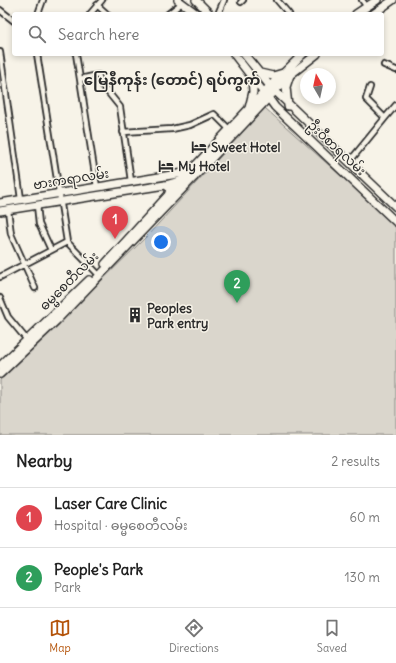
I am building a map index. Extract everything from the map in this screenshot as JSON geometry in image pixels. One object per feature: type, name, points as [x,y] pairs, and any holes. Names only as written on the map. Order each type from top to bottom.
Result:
[{"type":"main road","points":[[196,0],[208,12]]},
{"type":"main road","points":[[359,12],[376,0]]},
{"type":"main road","points":[[375,12],[393,0]]},
{"type":"main road","points":[[180,1],[194,12]]},
{"type":"main road","points":[[367,7],[371,12]]},
{"type":"main road","name":"ဦးဝီစာရလမ်း","points":[[236,56],[396,207]]},
{"type":"main road","name":"ဦးဝီစာရလမ်း","points":[[245,56],[266,96],[275,107],[396,222]]},
{"type":"main road","points":[[288,106],[286,87],[287,73],[301,56]]},
{"type":"main road","points":[[248,110],[253,92],[255,74],[272,76],[287,73],[314,56]]},
{"type":"main road","name":"ဓမ္မစေတီလမ်း","points":[[192,174],[258,109],[266,96],[287,73]]},
{"type":"main road","name":"ဓမ္မစေတီလမ်း","points":[[0,374],[99,274],[192,174],[248,110],[266,96]]},
{"type":"main road","points":[[258,109],[266,106],[275,107]]},
{"type":"main road","name":"ဗားကရာလမ်း","points":[[0,203],[131,181],[192,174]]},
{"type":"main road","name":"ဗားကရာလမ်း","points":[[0,211],[165,185],[180,182],[192,174]]},
{"type":"main road","points":[[145,179],[148,184],[147,188]]},
{"type":"main road","name":"ဓမ္မစေတီလမ်း","points":[[0,366],[99,274],[180,182]]},
{"type":"main road","points":[[165,185],[170,188],[169,193]]},
{"type":"street","points":[[39,12],[43,0]]},
{"type":"street","points":[[92,12],[102,0]]},
{"type":"street","points":[[219,12],[224,0]]},
{"type":"street","points":[[277,0],[287,12]]},
{"type":"street","points":[[362,0],[367,7]]},
{"type":"street","points":[[170,12],[180,1]]},
{"type":"street","points":[[98,5],[105,12]]},
{"type":"street","points":[[0,10],[12,19]]},
{"type":"street","points":[[0,52],[21,199]]},
{"type":"street","points":[[37,56],[67,242],[99,274]]},
{"type":"street","points":[[76,56],[97,187]]},
{"type":"street","points":[[384,65],[396,70]]},
{"type":"street","points":[[80,79],[98,75],[103,86],[120,107],[131,181]]},
{"type":"street","points":[[370,87],[366,99],[384,118]]},
{"type":"street","points":[[350,162],[396,105]]},
{"type":"street","points":[[123,132],[184,127],[214,114],[230,130]]},
{"type":"street","points":[[36,205],[39,224],[51,250]]},
{"type":"street","points":[[8,210],[11,234],[23,264],[35,288]]},
{"type":"street","points":[[0,277],[67,242]]},
{"type":"street","points":[[0,298],[8,317],[27,340]]},
{"type":"shaded area","points":[[265,108],[387,217],[396,228],[396,435],[0,435],[0,380],[147,236]]},
{"type":"place","name":"Sweet Hotel","points":[[199,147]]},
{"type":"place","name":"My Hotel","points":[[166,166]]},
{"type":"place","name":"Laser Care Clinic","points":[[115,239]]},
{"type":"place","name":"People's Park","points":[[237,303]]},
{"type":"place","name":"Peoples Park entry","points":[[135,315]]},
{"type":"district","name":"မြေနီကုန်း (တောင်) ရပ်ကွက်","points":[[172,79]]}]
